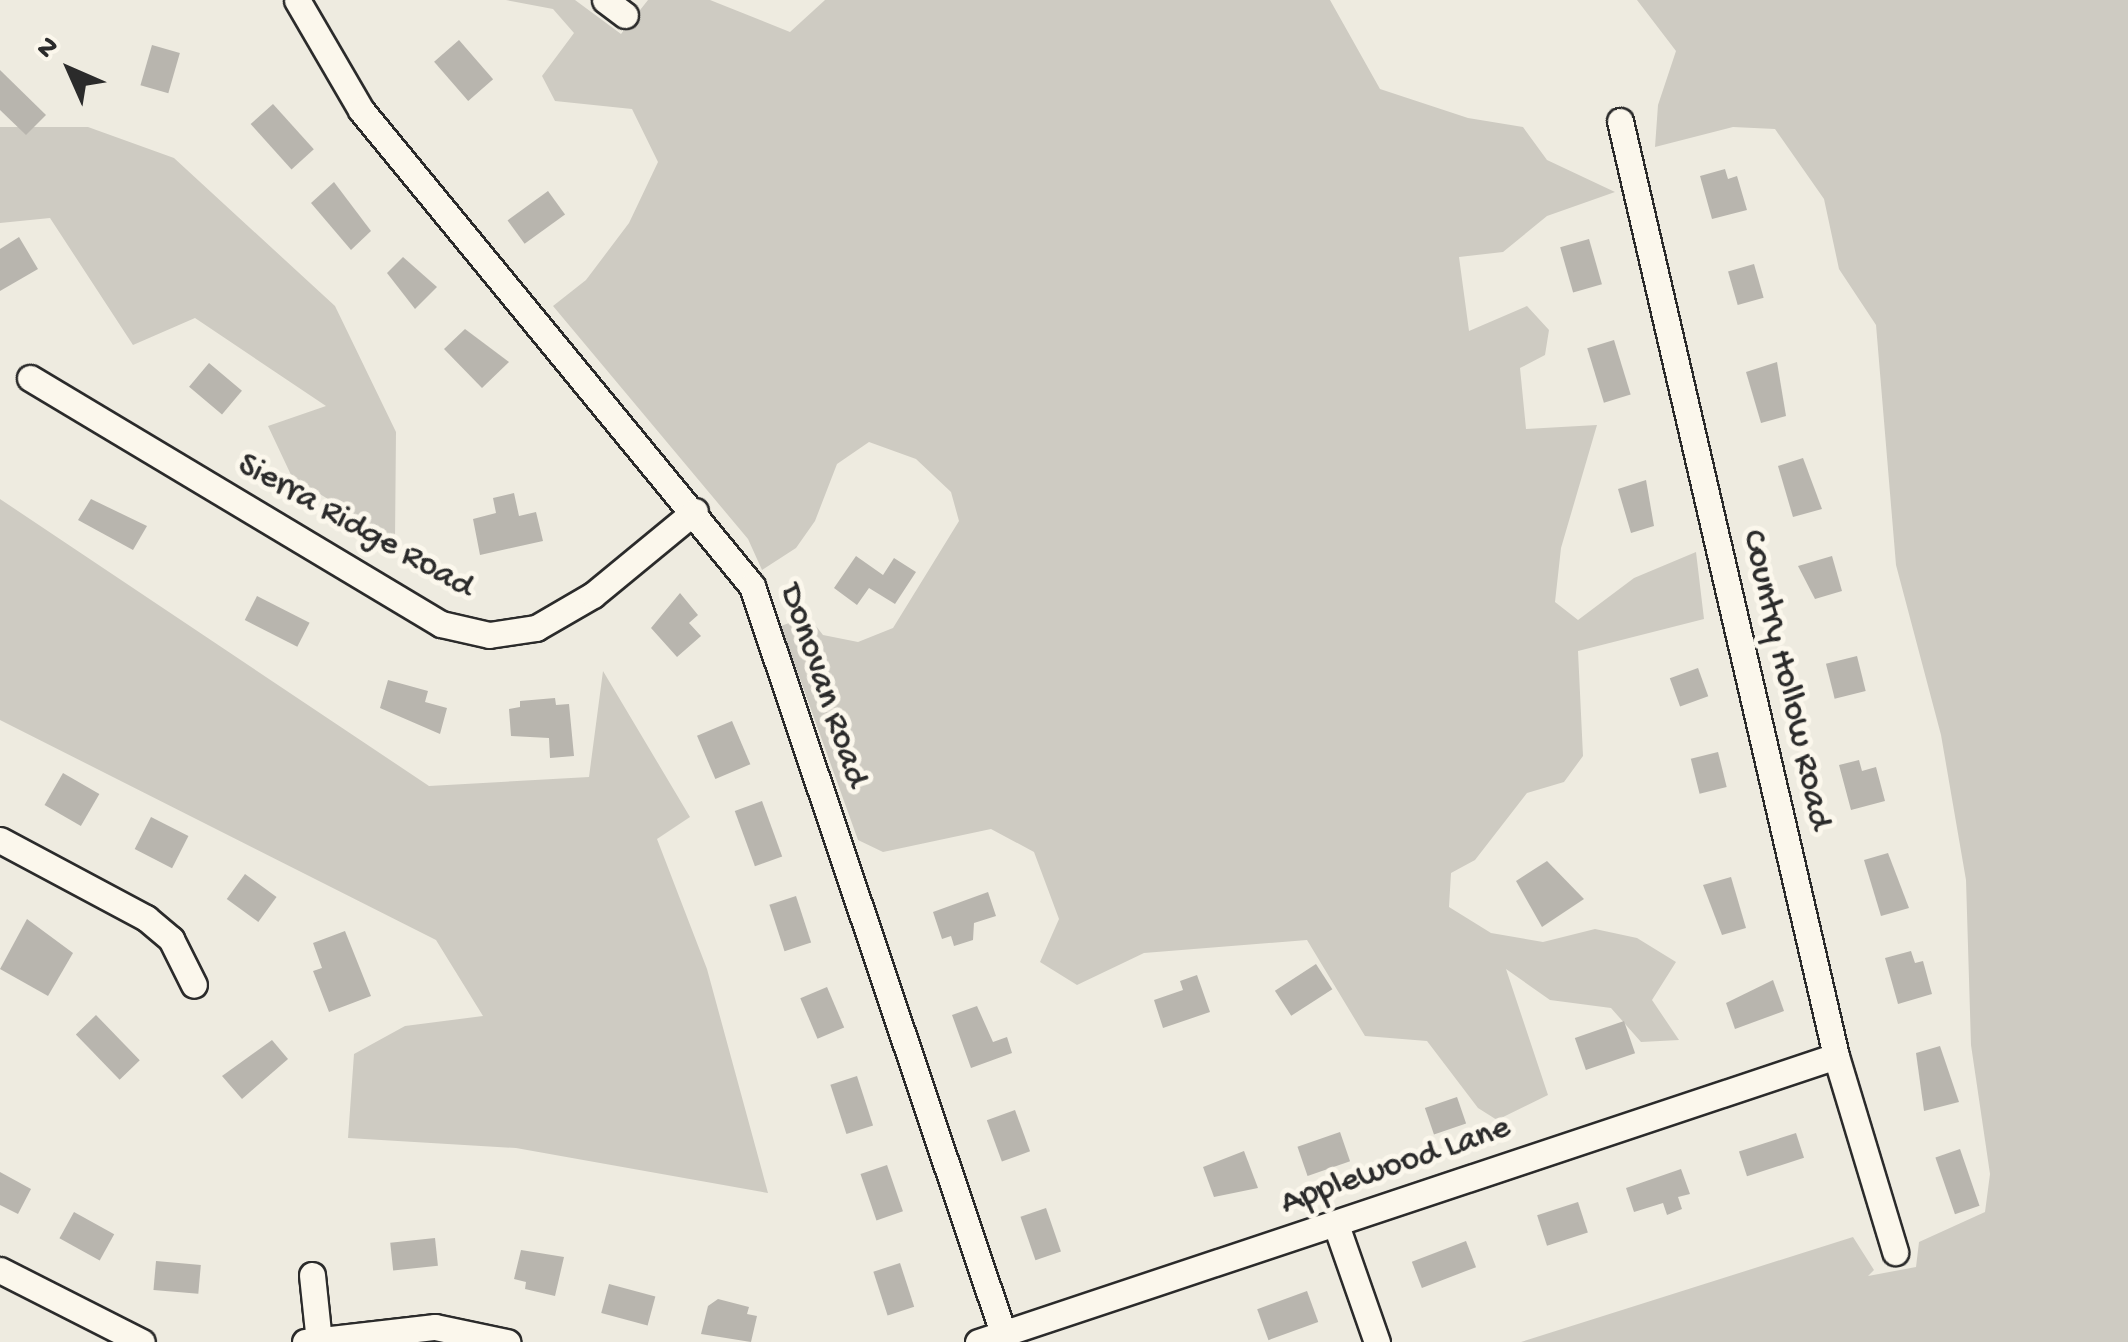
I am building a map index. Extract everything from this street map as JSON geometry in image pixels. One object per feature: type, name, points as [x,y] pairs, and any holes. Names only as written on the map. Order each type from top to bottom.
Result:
[{"type":"street","name":"Donovan Road","points":[[297,0],[360,110],[695,511],[752,586],[1004,1338]]},
{"type":"street","name":"Country Hollow Road","points":[[1620,121],[1836,1056],[1894,1252]]},
{"type":"street","name":"Sierra Ridge Road","points":[[30,378],[441,624],[489,635],[536,628],[593,596],[695,511]]},
{"type":"street","points":[[0,840],[146,918],[171,938],[194,985]]},
{"type":"street","name":"Applewood Lane","points":[[978,1342],[1004,1338],[1836,1056]]},
{"type":"street","points":[[1336,1225],[1377,1342]]},
{"type":"street","points":[[0,1270],[142,1342]]},
{"type":"street","points":[[312,1275],[319,1342]]},
{"type":"street","points":[[305,1342],[435,1326],[507,1342]]},
{"type":"shaded area","points":[[506,0],[575,0],[621,34],[648,0],[710,0],[790,32],[825,0],[1330,0],[1380,89],[1468,118],[1523,127],[1547,160],[1615,192],[1547,216],[1503,252],[1459,257],[1469,331],[1527,306],[1549,330],[1545,355],[1520,368],[1526,429],[1597,425],[1561,548],[1555,602],[1578,620],[1634,578],[1696,552],[1704,619],[1578,651],[1583,756],[1564,782],[1527,793],[1475,860],[1451,873],[1449,907],[1491,933],[1543,942],[1595,929],[1637,938],[1676,962],[1652,1000],[1679,1040],[1641,1042],[1611,1008],[1550,1000],[1506,969],[1548,1095],[1497,1120],[1478,1108],[1427,1041],[1365,1036],[1307,940],[1144,953],[1077,985],[1040,962],[1059,919],[1034,852],[991,829],[883,852],[858,840],[781,626],[808,616],[823,635],[858,642],[893,628],[959,521],[951,492],[916,459],[869,442],[837,464],[815,521],[796,548],[762,570],[748,539],[553,306],[586,280],[629,223],[658,162],[632,109],[555,101],[542,76],[574,33],[553,9]]},
{"type":"shaded area","points":[[1637,0],[2128,0],[2128,1342],[1521,1342],[1853,1237],[1874,1270],[1868,1276],[1916,1267],[1919,1242],[1985,1212],[1990,1174],[1971,1045],[1966,880],[1941,735],[1896,565],[1876,325],[1839,269],[1824,199],[1775,129],[1733,127],[1655,147],[1658,105],[1676,51]]},
{"type":"shaded area","points":[[0,127],[88,127],[174,158],[335,306],[396,432],[395,540],[292,477],[268,426],[326,406],[195,318],[133,345],[50,218],[0,223]]},
{"type":"shaded area","points":[[0,499],[429,786],[589,777],[603,671],[690,817],[657,839],[707,969],[768,1193],[516,1148],[348,1138],[354,1054],[405,1026],[483,1016],[436,940],[0,720]]},
{"type":"building","points":[[459,40],[493,79],[468,101],[434,62]]},
{"type":"building","points":[[152,45],[180,53],[168,93],[140,85]]},
{"type":"building","points":[[0,70],[46,115],[26,135],[0,110]]},
{"type":"building","points":[[273,104],[314,149],[292,169],[251,124]]},
{"type":"building","points":[[1725,169],[1728,179],[1737,176],[1747,210],[1712,219],[1700,176]]},
{"type":"building","points":[[334,182],[371,231],[351,250],[311,203]]},
{"type":"building","points":[[548,191],[565,214],[525,244],[508,220]]},
{"type":"building","points":[[19,237],[38,269],[0,291],[0,249]]},
{"type":"building","points":[[1589,239],[1602,284],[1573,292],[1560,247]]},
{"type":"building","points":[[403,257],[437,287],[415,309],[387,273]]},
{"type":"building","points":[[1754,264],[1764,298],[1738,305],[1728,271]]},
{"type":"building","points":[[465,329],[509,362],[482,388],[444,349]]},
{"type":"building","points":[[1614,340],[1631,395],[1604,403],[1587,348]]},
{"type":"building","points":[[1777,362],[1786,416],[1761,423],[1746,372]]},
{"type":"building","points":[[209,363],[242,391],[222,414],[189,387]]},
{"type":"building","points":[[1803,458],[1822,509],[1793,517],[1778,466]]},
{"type":"building","points":[[1646,480],[1654,526],[1631,533],[1618,489]]},
{"type":"building","points":[[514,493],[519,516],[536,512],[543,541],[480,555],[473,519],[496,513],[493,498]]},
{"type":"building","points":[[91,499],[147,526],[133,550],[78,520]]},
{"type":"building","points":[[856,556],[883,575],[894,558],[916,572],[895,604],[869,588],[857,605],[834,588]]},
{"type":"building","points":[[1832,556],[1842,591],[1815,599],[1798,566]]},
{"type":"building","points":[[680,593],[698,615],[689,623],[701,636],[677,657],[651,628]]},
{"type":"building","points":[[257,596],[310,623],[297,647],[245,620]]},
{"type":"building","points":[[1857,656],[1866,691],[1835,699],[1826,664]]},
{"type":"building","points":[[1698,668],[1708,696],[1680,706],[1670,678]]},
{"type":"building","points":[[388,680],[428,691],[425,702],[447,708],[440,734],[380,708]]},
{"type":"building","points":[[555,698],[556,705],[569,704],[574,756],[550,758],[549,738],[511,736],[509,709],[520,707],[520,701]]},
{"type":"building","points":[[732,721],[750,764],[715,779],[697,736]]},
{"type":"building","points":[[1718,752],[1727,787],[1700,794],[1691,759]]},
{"type":"building","points":[[1859,760],[1862,771],[1876,767],[1885,801],[1851,810],[1839,765]]},
{"type":"building","points":[[63,773],[99,794],[81,826],[44,805]]},
{"type":"building","points":[[762,801],[782,856],[755,866],[735,811]]},
{"type":"building","points":[[151,817],[188,836],[172,868],[135,849]]},
{"type":"building","points":[[1888,853],[1909,908],[1881,916],[1864,860]]},
{"type":"building","points":[[1547,861],[1584,899],[1542,927],[1516,881]]},
{"type":"building","points":[[245,874],[277,897],[258,922],[227,899]]},
{"type":"building","points":[[1731,877],[1746,928],[1722,935],[1703,885]]},
{"type":"building","points":[[988,892],[996,916],[974,923],[973,940],[954,946],[951,936],[942,939],[933,912]]},
{"type":"building","points":[[796,896],[811,943],[785,951],[769,905]]},
{"type":"building","points":[[27,919],[73,953],[48,996],[0,969]]},
{"type":"building","points":[[345,931],[371,996],[329,1012],[313,971],[322,968],[313,943]]},
{"type":"building","points":[[1911,951],[1915,963],[1923,961],[1932,994],[1898,1004],[1885,958]]},
{"type":"building","points":[[1316,964],[1332,989],[1291,1016],[1275,991]]},
{"type":"building","points":[[1197,975],[1210,1012],[1163,1028],[1154,1000],[1183,990],[1180,981]]},
{"type":"building","points":[[1773,980],[1784,1011],[1735,1029],[1726,1003]]},
{"type":"building","points":[[827,987],[844,1028],[817,1039],[800,998]]},
{"type":"building","points":[[977,1006],[993,1042],[1007,1037],[1012,1053],[971,1068],[952,1015]]},
{"type":"building","points":[[96,1015],[140,1060],[120,1080],[76,1034]]},
{"type":"building","points":[[1624,1021],[1635,1053],[1586,1070],[1575,1038]]},
{"type":"building","points":[[272,1040],[288,1059],[242,1099],[222,1076]]},
{"type":"building","points":[[1940,1046],[1959,1102],[1924,1111],[1916,1053]]},
{"type":"building","points":[[857,1076],[873,1125],[846,1134],[830,1085]]},
{"type":"building","points":[[1457,1097],[1466,1123],[1434,1135],[1425,1108]]},
{"type":"building","points":[[1015,1110],[1030,1151],[1002,1162],[987,1120]]},
{"type":"building","points":[[1340,1132],[1350,1161],[1308,1176],[1297,1147]]},
{"type":"building","points":[[1796,1133],[1804,1158],[1747,1176],[1739,1152]]},
{"type":"building","points":[[1960,1149],[1980,1206],[1955,1214],[1935,1157]]},
{"type":"building","points":[[1244,1151],[1258,1188],[1214,1197],[1203,1167]]},
{"type":"building","points":[[887,1165],[903,1211],[876,1220],[861,1174]]},
{"type":"building","points":[[1681,1169],[1690,1194],[1678,1197],[1682,1209],[1667,1215],[1663,1203],[1634,1212],[1626,1188]]},
{"type":"building","points":[[0,1172],[31,1189],[18,1214],[0,1205]]},
{"type":"building","points":[[1578,1202],[1588,1232],[1547,1246],[1537,1215]]},
{"type":"building","points":[[1046,1208],[1061,1251],[1035,1260],[1020,1217]]},
{"type":"building","points":[[74,1212],[114,1234],[100,1261],[59,1238]]},
{"type":"building","points":[[435,1238],[438,1266],[393,1271],[390,1243]]},
{"type":"building","points":[[1466,1241],[1476,1267],[1422,1288],[1412,1262]]},
{"type":"building","points":[[521,1250],[564,1257],[555,1296],[525,1289],[526,1282],[514,1279]]},
{"type":"building","points":[[156,1261],[201,1265],[198,1294],[153,1290]]},
{"type":"building","points":[[900,1263],[914,1307],[888,1315],[873,1272]]},
{"type":"building","points":[[609,1284],[655,1296],[648,1325],[601,1313]]},
{"type":"building","points":[[1307,1291],[1318,1322],[1268,1340],[1257,1309]]},
{"type":"building","points":[[718,1299],[749,1307],[747,1314],[757,1316],[751,1342],[701,1334],[708,1306]]}]
